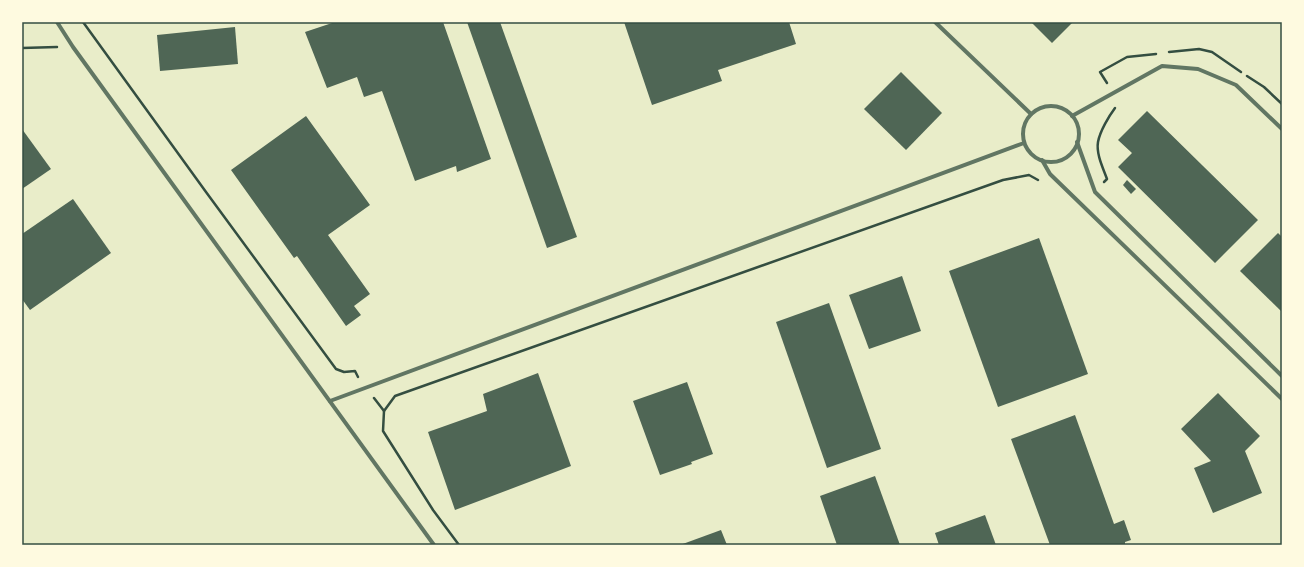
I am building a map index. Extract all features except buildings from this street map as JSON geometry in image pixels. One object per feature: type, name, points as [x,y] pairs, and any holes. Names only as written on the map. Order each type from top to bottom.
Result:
[{"type":"street","points":[[57,22],[73,47],[434,545]]},
{"type":"street","points":[[935,22],[1031,114]]},
{"type":"street","points":[[1072,116],[1162,66],[1198,68],[1236,84],[1282,129]]},
{"type":"street","points":[[1047,106],[1056,106],[1065,110],[1072,116],[1077,124],[1077,142],[1073,151],[1066,157],[1050,162],[1042,160],[1032,153],[1024,143],[1023,128],[1031,114],[1038,109],[1047,106]]},
{"type":"street","points":[[1077,142],[1095,192],[1282,376]]},
{"type":"street","points":[[330,401],[1024,143]]},
{"type":"street","points":[[1042,160],[1050,174],[1282,399]]},
{"type":"path","points":[[83,22],[336,369],[344,372],[355,371],[384,411]]},
{"type":"path","points":[[22,48],[73,47]]},
{"type":"path","points":[[1095,192],[1107,179],[1100,157],[1098,142],[1105,124],[1120,102],[1114,93]]},
{"type":"path","points":[[458,545],[433,510],[383,431],[384,411],[395,396],[1003,180],[1029,175],[1040,180]]}]
